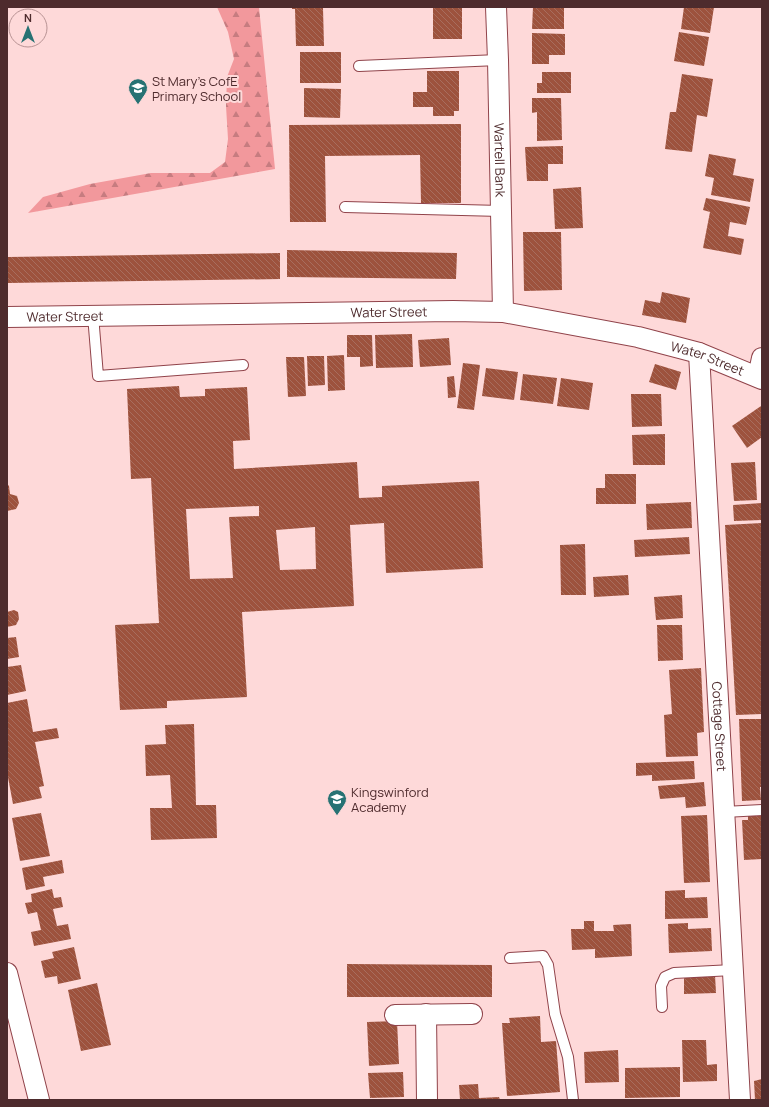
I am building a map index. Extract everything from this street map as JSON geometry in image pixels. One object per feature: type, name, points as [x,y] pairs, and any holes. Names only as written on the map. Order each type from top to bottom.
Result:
[{"type":"street","name":"Wartell Bank","points":[[496,7],[503,312]]},
{"type":"street","name":"Water Street","points":[[7,316],[437,311],[503,312],[638,337],[699,353],[760,378]]},
{"type":"street","name":"Cottage Street","points":[[699,353],[740,1100]]},
{"type":"street","points":[[760,378],[762,358]]},
{"type":"street","points":[[7,973],[39,1100]]},
{"type":"street","points":[[426,1014],[427,1100]]},
{"type":"street","points":[[395,1015],[472,1014]]},
{"type":"lane","points":[[359,66],[498,60]]},
{"type":"lane","points":[[345,207],[501,211]]},
{"type":"lane","points":[[93,315],[98,376],[243,365]]},
{"type":"lane","points":[[724,812],[762,810]]},
{"type":"lane","points":[[510,958],[543,956],[548,965],[555,1014],[568,1056],[573,1100]]},
{"type":"lane","points":[[662,1007],[661,986],[665,977],[674,973],[733,970]]},
{"type":"green space","points":[[217,7],[259,7],[275,169],[28,213],[43,197],[90,184],[151,173],[210,173],[225,162],[228,139],[226,106],[227,77],[234,59],[228,32]]},
{"type":"building","points":[[292,7],[323,8],[324,46],[296,46],[295,9],[292,9]]},
{"type":"building","points":[[433,7],[462,7],[462,39],[433,39]]},
{"type":"building","points":[[533,7],[564,7],[564,29],[532,29]]},
{"type":"building","points":[[684,7],[714,7],[710,33],[681,29]]},
{"type":"building","points":[[679,32],[709,37],[704,66],[674,61]]},
{"type":"building","points":[[532,33],[565,34],[565,55],[549,55],[549,64],[532,64]]},
{"type":"building","points":[[300,52],[341,52],[341,83],[300,83]]},
{"type":"building","points":[[427,71],[459,71],[459,111],[454,111],[454,116],[433,116],[433,107],[413,107],[413,92],[427,92]]},
{"type":"building","points":[[542,72],[571,72],[571,93],[537,93],[537,83],[542,83]]},
{"type":"building","points":[[682,74],[713,79],[707,117],[697,115],[692,152],[665,149],[670,112],[676,112]]},
{"type":"building","points":[[304,88],[341,89],[340,118],[304,117]]},
{"type":"building","points":[[532,98],[561,98],[562,140],[537,141],[537,112],[532,113]]},
{"type":"building","points":[[461,124],[461,203],[421,203],[420,155],[325,156],[326,222],[290,222],[289,125]]},
{"type":"building","points":[[563,146],[563,164],[548,164],[548,181],[527,181],[525,147]]},
{"type":"building","points":[[709,154],[736,159],[733,175],[754,179],[750,202],[711,195],[714,178],[705,176]]},
{"type":"building","points":[[581,187],[583,228],[555,229],[553,189]]},
{"type":"building","points":[[706,198],[750,207],[746,225],[730,222],[728,236],[744,239],[741,255],[703,248],[710,212],[703,210]]},
{"type":"building","points":[[523,232],[561,232],[562,290],[524,291]]},
{"type":"building","points":[[287,250],[457,253],[456,279],[287,277]]},
{"type":"building","points":[[280,253],[280,279],[8,283],[8,257]]},
{"type":"building","points":[[662,292],[690,298],[686,323],[642,315],[645,300],[660,303]]},
{"type":"building","points":[[412,334],[413,367],[376,368],[375,335]]},
{"type":"building","points":[[347,335],[372,335],[373,366],[360,367],[360,357],[347,357]]},
{"type":"building","points":[[449,338],[451,365],[420,367],[418,340]]},
{"type":"building","points":[[344,355],[345,390],[328,391],[327,356]]},
{"type":"building","points":[[307,356],[324,356],[325,385],[308,386]]},
{"type":"building","points":[[286,357],[304,357],[306,396],[288,397]]},
{"type":"building","points":[[463,363],[480,365],[474,410],[457,408]]},
{"type":"building","points":[[655,364],[681,372],[676,390],[649,382]]},
{"type":"building","points":[[486,368],[518,372],[514,400],[482,396]]},
{"type":"building","points":[[523,374],[557,378],[553,404],[520,400]]},
{"type":"building","points":[[454,376],[456,397],[448,398],[447,377]]},
{"type":"building","points":[[561,378],[593,383],[589,410],[557,406]]},
{"type":"building","points":[[179,386],[180,397],[205,396],[205,389],[247,387],[250,440],[233,441],[234,469],[357,462],[359,498],[382,497],[382,486],[479,481],[483,568],[386,573],[384,523],[350,525],[354,606],[242,612],[247,697],[167,701],[167,708],[120,710],[115,625],[159,623],[151,478],[131,479],[127,389]],"holes":[[[259,506],[259,516],[229,517],[233,578],[190,579],[186,509]],[[315,527],[316,569],[280,570],[276,530]]]},
{"type":"building","points":[[631,394],[661,394],[662,426],[632,427]]},
{"type":"building","points":[[761,406],[762,437],[747,448],[732,426]]},
{"type":"building","points":[[665,434],[665,465],[633,465],[632,435]]},
{"type":"building","points":[[755,462],[757,500],[734,501],[731,463]]},
{"type":"building","points":[[605,474],[636,474],[636,504],[596,504],[596,488],[605,488]]},
{"type":"building","points":[[7,484],[9,486],[10,494],[17,496],[19,503],[16,509],[7,511]]},
{"type":"building","points":[[691,502],[692,528],[647,530],[646,504]]},
{"type":"building","points":[[762,503],[762,520],[734,521],[733,505]]},
{"type":"building","points":[[762,523],[762,714],[736,715],[725,525]]},
{"type":"building","points":[[689,537],[690,554],[635,557],[634,540]]},
{"type":"building","points":[[585,544],[586,595],[561,595],[560,545]]},
{"type":"building","points":[[628,575],[629,595],[594,597],[593,577]]},
{"type":"building","points":[[682,595],[683,618],[656,620],[654,597]]},
{"type":"building","points":[[14,610],[18,612],[19,619],[16,625],[7,627],[7,612]]},
{"type":"building","points":[[657,625],[682,625],[683,660],[658,661]]},
{"type":"building","points":[[16,637],[19,657],[7,659],[7,638]]},
{"type":"building","points":[[21,665],[26,691],[7,695],[7,667]]},
{"type":"building","points":[[701,668],[704,732],[697,733],[698,756],[666,757],[664,715],[672,714],[669,670]]},
{"type":"building","points":[[27,699],[33,732],[57,728],[59,738],[35,742],[44,786],[39,787],[42,798],[13,804],[7,772],[7,703]]},
{"type":"building","points":[[739,719],[762,719],[761,800],[742,801]]},
{"type":"building","points":[[194,724],[196,805],[216,805],[217,838],[151,840],[150,808],[172,808],[170,775],[146,776],[145,745],[166,744],[165,725]]},
{"type":"building","points":[[694,761],[695,779],[652,781],[652,775],[636,776],[636,763]]},
{"type":"building","points":[[704,782],[706,806],[686,808],[685,797],[660,799],[658,786]]},
{"type":"building","points":[[41,813],[50,856],[20,861],[12,818]]},
{"type":"building","points":[[762,813],[762,859],[744,860],[742,820],[748,820],[748,814]]},
{"type":"building","points":[[707,815],[710,882],[684,883],[681,816]]},
{"type":"building","points":[[62,860],[64,873],[43,877],[45,886],[26,890],[22,868]]},
{"type":"building","points":[[52,889],[54,898],[61,897],[63,907],[53,909],[57,926],[68,924],[71,939],[34,946],[31,932],[41,930],[37,912],[28,914],[25,903],[32,902],[31,894]]},
{"type":"building","points":[[685,890],[685,898],[707,897],[708,918],[665,919],[665,891]]},
{"type":"building","points":[[584,921],[594,921],[594,931],[614,931],[613,925],[631,924],[632,956],[595,958],[595,949],[572,950],[571,929],[584,929]]},
{"type":"building","points":[[688,923],[688,929],[711,928],[712,951],[669,953],[668,924]]},
{"type":"building","points":[[74,947],[81,979],[58,984],[57,976],[45,978],[41,961],[54,958],[52,952]]},
{"type":"building","points":[[347,964],[492,965],[492,997],[347,997]]},
{"type":"building","points":[[715,975],[716,993],[684,994],[684,976]]},
{"type":"building","points":[[97,983],[111,1045],[81,1051],[68,990]]},
{"type":"building","points":[[540,1016],[541,1042],[556,1041],[560,1092],[507,1096],[502,1023],[510,1023],[509,1018]]},
{"type":"building","points":[[397,1021],[399,1064],[369,1066],[367,1022]]},
{"type":"building","points":[[682,1040],[706,1040],[707,1065],[717,1064],[717,1081],[683,1082]]},
{"type":"building","points":[[618,1050],[619,1082],[585,1083],[584,1052]]},
{"type":"building","points":[[680,1067],[680,1097],[625,1098],[625,1068]]},
{"type":"building","points":[[403,1072],[404,1097],[370,1098],[368,1073]]},
{"type":"building","points":[[762,1079],[762,1100],[755,1100],[754,1081]]},
{"type":"building","points":[[478,1084],[479,1098],[499,1097],[500,1100],[460,1100],[459,1085]]},
{"type":"place","name":"St Mary's CofE Primary School","points":[[138,105]]},
{"type":"place","name":"Kingswinford Academy","points":[[337,816]]}]
